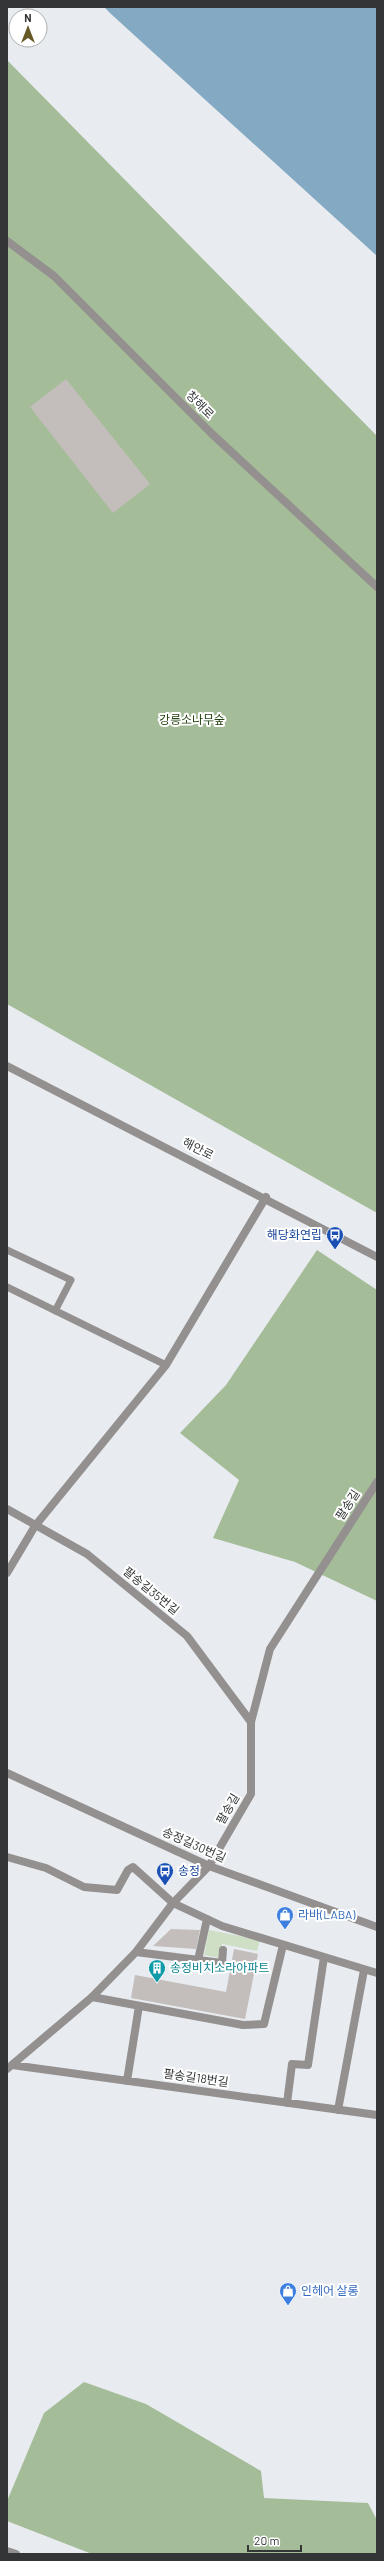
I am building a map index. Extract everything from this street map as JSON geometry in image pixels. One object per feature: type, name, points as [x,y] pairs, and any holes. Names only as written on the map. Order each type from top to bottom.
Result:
[{"type":"street","name":"창해로","points":[[7,241],[54,276],[211,433],[377,587]]},
{"type":"street","name":"해안로","points":[[7,1066],[266,1197],[377,1256]]},
{"type":"street","points":[[7,1573],[35,1526],[166,1365],[266,1197]]},
{"type":"street","name":"팔송길","points":[[10,2067],[92,1997],[136,1952],[173,1903],[209,1866],[251,1794],[251,1722],[270,1649],[377,1482]]},
{"type":"street","name":"팔송길35번길","points":[[7,1510],[87,1554],[187,1636],[251,1722]]},
{"type":"street","name":"송정길30번길","points":[[7,1773],[209,1866],[377,1927]]},
{"type":"street","points":[[7,1857],[46,1868],[84,1887],[117,1890],[128,1870],[133,1867],[173,1903],[222,1926],[377,1974]]},
{"type":"street","points":[[198,1960],[207,1919]]},
{"type":"street","points":[[92,1997],[243,2025],[264,2024],[283,1945]]},
{"type":"street","points":[[136,1952],[222,1962],[224,1950]]},
{"type":"street","points":[[287,2103],[292,2064],[308,2065],[324,1957]]},
{"type":"street","points":[[338,2110],[364,1970]]},
{"type":"street","points":[[127,2081],[138,2006]]},
{"type":"street","name":"팔송길18번길","points":[[10,2067],[127,2081],[377,2115]]},
{"type":"street","points":[[7,2551],[16,2554]]},
{"type":"lane","points":[[7,1250],[71,1280],[55,1311]]},
{"type":"lane","points":[[7,1287],[166,1365]]},
{"type":"green space","name":"강릉소나무숲","points":[[7,60],[377,436],[377,1213],[7,1004]]},
{"type":"green space","points":[[317,1250],[377,1290],[377,1601],[295,1562],[213,1538],[239,1480],[180,1433],[226,1385]]},
{"type":"green space","points":[[209,1930],[260,1940],[257,1951],[222,1944],[220,1958],[204,1955]]},
{"type":"green space","points":[[84,2382],[146,2404],[261,2471],[264,2498],[368,2503],[377,2520],[377,2554],[92,2554],[7,2521],[7,2501],[44,2413]]},
{"type":"water","points":[[104,7],[377,7],[377,256],[111,14]]},
{"type":"building","points":[[66,379],[150,484],[113,513],[30,407]]},
{"type":"building","points":[[171,1929],[200,1930],[196,1949],[153,1946]]},
{"type":"building","name":"송정비치소라아파트","points":[[234,1949],[258,1954],[245,2019],[131,1998],[135,1975],[226,1992]]},
{"type":"place","name":"해당화연립","points":[[335,1250]]},
{"type":"place","name":"송정","points":[[165,1886]]},
{"type":"place","name":"라바(LABA)","points":[[285,1930]]},
{"type":"place","name":"송정비치소라아파트","points":[[157,1983]]},
{"type":"place","name":"인헤어 살롱","points":[[288,2306]]}]
